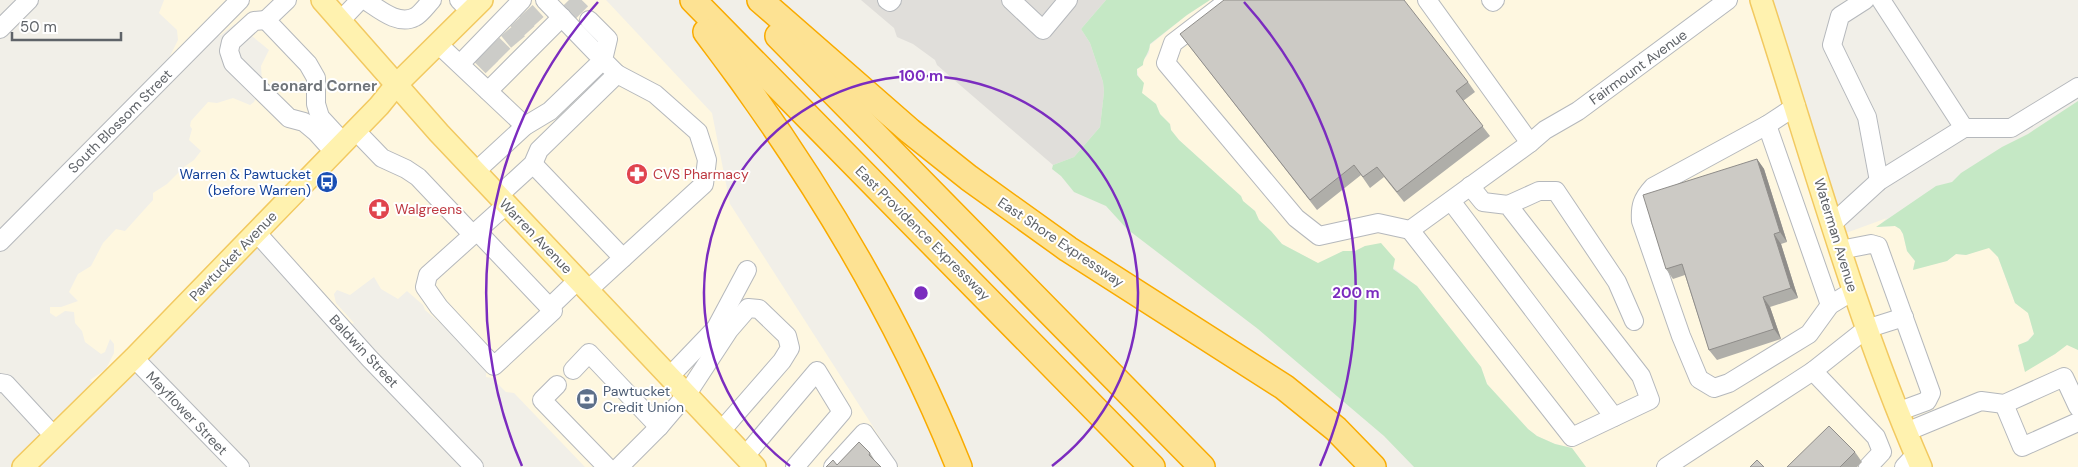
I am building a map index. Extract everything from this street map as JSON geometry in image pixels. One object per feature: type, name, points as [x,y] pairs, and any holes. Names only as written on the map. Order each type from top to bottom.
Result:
[{"type":"highway","points":[[682,0],[792,152],[843,232],[909,355],[959,467]]},
{"type":"highway","name":"East Providence Expressway","points":[[693,0],[1152,467]]},
{"type":"highway","points":[[743,0],[1202,467]]},
{"type":"highway","name":"East Shore Expressway","points":[[760,0],[910,131],[969,178],[1068,249],[1284,387],[1336,429],[1373,467]]},
{"type":"highway","points":[[1130,444],[1147,467]]},
{"type":"main road","name":"Warren Avenue","points":[[322,0],[475,172],[750,462]]},
{"type":"main road","name":"Waterman Avenue","points":[[1761,0],[1866,329],[1906,432],[1914,463]]},
{"type":"main road","name":"Pawtucket Avenue","points":[[23,467],[134,358],[344,142],[396,85],[438,44],[471,4]]},
{"type":"street","points":[[0,29],[29,0]]},
{"type":"street","name":"South Blossom Street","points":[[0,242],[240,0]]},
{"type":"street","points":[[287,0],[266,20],[254,21],[231,42],[229,51],[233,63],[289,118],[304,122],[316,132],[382,158],[418,177],[475,233],[550,307],[553,311],[494,366],[439,307],[425,287],[428,275],[475,233],[533,164],[539,150],[617,74]]},
{"type":"street","points":[[340,20],[360,0]]},
{"type":"street","points":[[365,0],[389,16],[401,19],[415,17],[432,0]]},
{"type":"street","points":[[546,0],[617,74],[655,94],[698,132],[707,160],[704,184],[623,258],[550,307]]},
{"type":"street","points":[[888,0],[890,2],[892,0]]},
{"type":"street","points":[[1011,0],[1043,30],[1068,0]]},
{"type":"street","points":[[1229,0],[1173,43],[1166,63],[1296,218],[1319,236],[1378,223],[1410,230],[1572,437],[1650,400],[1641,376],[1508,205]]},
{"type":"street","points":[[1427,0],[1530,143]]},
{"type":"street","points":[[1491,0],[1492,2],[1495,0]]},
{"type":"street","name":"Fairmount Avenue","points":[[1410,230],[1530,143],[1545,130],[1578,111],[1728,0]]},
{"type":"street","points":[[1865,0],[1840,16],[1832,45],[1867,117],[1879,181]]},
{"type":"street","points":[[1881,0],[1964,128]]},
{"type":"street","points":[[486,64],[523,25],[562,17]]},
{"type":"street","points":[[266,20],[308,64],[316,78],[316,104],[320,117],[344,142]]},
{"type":"street","points":[[475,172],[525,126],[550,112],[603,60],[608,39],[589,20]]},
{"type":"street","points":[[486,64],[523,25]]},
{"type":"street","points":[[438,44],[486,64],[525,126]]},
{"type":"street","points":[[1832,224],[1879,181],[1964,128],[2011,128],[2078,87]]},
{"type":"street","points":[[299,121],[316,104]]},
{"type":"street","points":[[1796,106],[1767,125],[1653,188],[1644,197],[1640,207],[1641,221],[1678,328],[1699,379],[1714,388],[1729,383],[1809,334],[1830,305],[1854,291]]},
{"type":"street","points":[[1767,125],[1830,305]]},
{"type":"street","points":[[533,164],[623,258]]},
{"type":"street","points":[[1470,186],[1482,202],[1508,205],[1539,191],[1556,191],[1616,282],[1634,321]]},
{"type":"street","points":[[1451,200],[1614,417]]},
{"type":"street","name":"Baldwin Street","points":[[256,232],[370,359],[474,467]]},
{"type":"street","points":[[1840,250],[1871,244],[1878,246],[1931,393],[1926,401],[1897,412]]},
{"type":"street","points":[[670,376],[716,328],[747,270]]},
{"type":"street","points":[[619,467],[659,427],[687,394],[729,330],[748,308],[759,309],[787,336],[790,348],[782,361],[721,431]]},
{"type":"street","points":[[1666,467],[1813,371],[1866,329],[1904,317]]},
{"type":"street","points":[[573,370],[589,353],[659,427]]},
{"type":"street","name":"Mayflower Street","points":[[134,358],[240,467]]},
{"type":"street","points":[[750,462],[817,371],[842,412],[795,467]]},
{"type":"street","points":[[1813,371],[1876,437],[1882,452],[1868,467]]},
{"type":"street","points":[[1906,432],[1981,401],[2004,404],[2064,377],[2078,407]]},
{"type":"street","points":[[0,383],[6,384],[54,436]]},
{"type":"street","points":[[557,385],[542,400],[607,467]]},
{"type":"street","points":[[2004,404],[2022,448],[2078,422]]},
{"type":"street","points":[[833,467],[864,433],[888,467]]},
{"type":"shaded area","points":[[164,0],[606,0],[712,113],[730,204],[899,467],[585,467],[514,393],[506,392],[492,378],[486,377],[486,372],[454,335],[425,310],[423,305],[407,291],[398,299],[381,289],[374,277],[350,295],[337,290],[334,294],[336,303],[354,323],[342,328],[253,238],[101,384],[92,382],[90,380],[106,369],[114,353],[114,344],[110,339],[105,352],[101,354],[85,342],[82,331],[75,323],[74,312],[65,311],[56,317],[50,313],[50,307],[61,307],[78,301],[69,292],[78,274],[91,266],[103,243],[116,229],[125,231],[153,200],[153,193],[167,184],[194,160],[201,151],[189,140],[192,129],[190,126],[191,121],[208,102],[217,103],[233,98],[250,105],[254,102],[262,82],[261,66],[269,50],[247,32],[244,24],[235,24],[217,36],[215,27],[178,61],[169,58],[178,40],[177,30],[159,13]]},
{"type":"shaded area","points":[[861,0],[1106,0],[1081,29],[1090,43],[1103,82],[1104,92],[1100,127],[1074,157],[1053,165],[937,65],[935,60],[913,44],[897,37],[894,28]]},
{"type":"shaded area","points":[[1210,0],[1763,0],[1835,237],[1887,218],[1877,227],[1895,226],[1900,229],[1907,251],[1915,261],[1913,269],[1947,261],[1956,254],[1966,255],[1989,247],[1998,257],[2015,303],[2028,312],[2034,334],[2018,350],[2024,362],[2025,371],[2055,354],[2067,344],[2078,350],[2078,467],[1586,467],[1572,448],[1555,444],[1537,436],[1528,429],[1487,384],[1481,367],[1417,286],[1365,246],[1355,251],[1343,251],[1319,264],[1282,244],[1259,220],[1255,211],[1243,201],[1241,196],[1179,140],[1171,130],[1170,124],[1160,114],[1156,104],[1142,93],[1137,69],[1143,65],[1143,61],[1149,53],[1150,45],[1187,15]]},
{"type":"green space","points":[[1106,0],[1210,0],[1187,15],[1150,44],[1143,65],[1137,69],[1137,75],[1144,83],[1142,93],[1156,104],[1160,114],[1170,124],[1171,130],[1179,140],[1241,196],[1243,201],[1255,211],[1259,220],[1282,244],[1318,263],[1343,251],[1355,251],[1365,246],[1381,243],[1395,259],[1393,269],[1417,286],[1481,367],[1487,384],[1528,429],[1537,436],[1555,444],[1572,448],[1586,467],[1414,467],[1384,436],[1258,329],[1127,229],[1106,206],[1074,192],[1061,176],[1052,169],[1053,165],[1074,157],[1100,127],[1104,92],[1103,82],[1090,43],[1081,29]]},
{"type":"green space","points":[[2078,101],[2078,350],[2067,345],[2025,372],[2018,345],[2028,341],[2034,334],[2028,313],[2015,303],[1998,257],[1989,248],[1966,255],[1956,254],[1947,261],[1913,270],[1915,261],[1907,251],[1900,229],[1895,226],[1876,227],[1936,186],[1952,182],[1961,173],[2002,147],[2028,134]]},
{"type":"building","points":[[1224,0],[1404,0],[1468,82],[1456,91],[1483,126],[1397,192],[1377,167],[1363,177],[1354,165],[1310,200],[1180,34]]},
{"type":"building","points":[[1757,159],[1780,232],[1774,234],[1791,288],[1763,297],[1774,329],[1709,350],[1682,264],[1666,269],[1643,195]]},
{"type":"building","points":[[1829,426],[1855,452],[1840,467],[1787,467]]},
{"type":"building","points":[[859,442],[881,467],[826,467],[833,460],[837,465]]},
{"type":"building","points":[[1757,460],[1764,467],[1750,467]]},
{"type":"tunnel","points":[[569,0],[589,20]]},
{"type":"tunnel","points":[[526,11],[537,23]]},
{"type":"tunnel","points":[[517,20],[528,32]]},
{"type":"tunnel","points":[[508,30],[518,42]]},
{"type":"tunnel","points":[[493,44],[504,55]]},
{"type":"tunnel","points":[[481,56],[492,67]]},
{"type":"place","name":"CVS Pharmacy","points":[[637,174]]},
{"type":"place","name":"Warren & Pawtucket (before Warren)","points":[[327,182]]},
{"type":"place","name":"Walgreens","points":[[379,209]]},
{"type":"place","name":"Pawtucket Credit Union","points":[[587,399]]},
{"type":"district","name":"Leonard Corner","points":[[320,86]]}]
